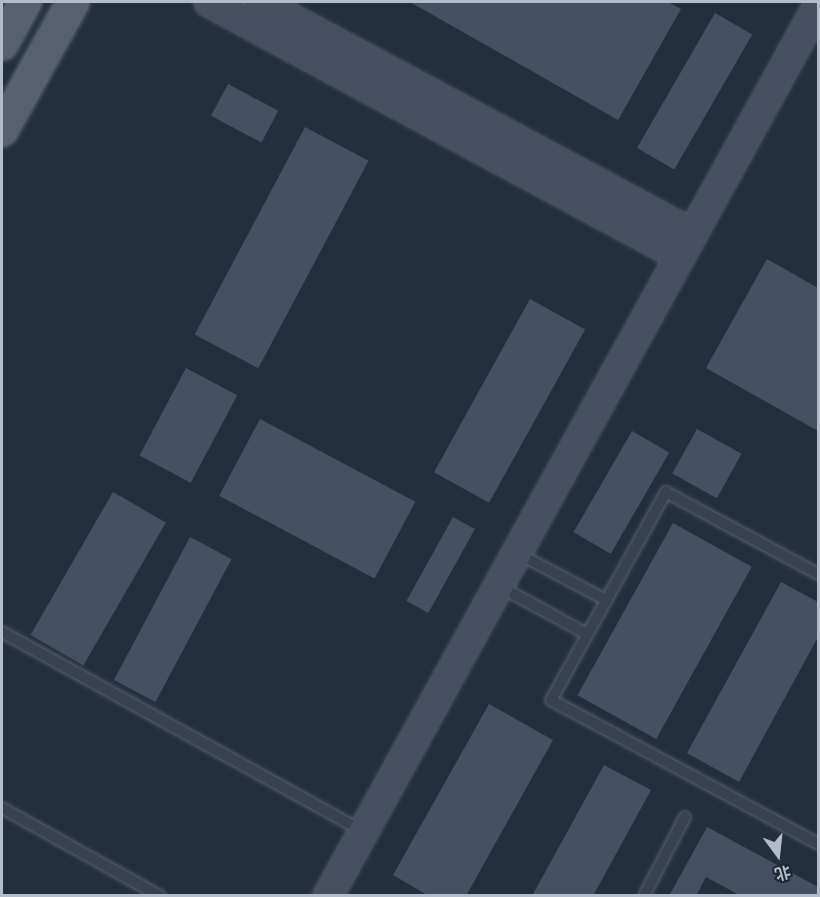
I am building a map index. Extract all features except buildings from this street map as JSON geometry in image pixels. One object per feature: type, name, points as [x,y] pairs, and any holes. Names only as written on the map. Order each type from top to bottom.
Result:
[{"type":"main road","points":[[2,44],[25,2]]},
{"type":"main road","points":[[2,130],[73,2]]},
{"type":"street","points":[[209,2],[687,245]]},
{"type":"street","points":[[260,2],[687,245]]},
{"type":"street","points":[[328,896],[819,6]]},
{"type":"lane","points":[[819,574],[666,492],[551,699],[819,844]]},
{"type":"lane","points":[[517,553],[606,600]]},
{"type":"lane","points":[[499,586],[587,634]]},
{"type":"lane","points":[[2,632],[364,831]]},
{"type":"lane","points":[[2,808],[160,896]]},
{"type":"lane","points":[[644,896],[685,817]]}]
